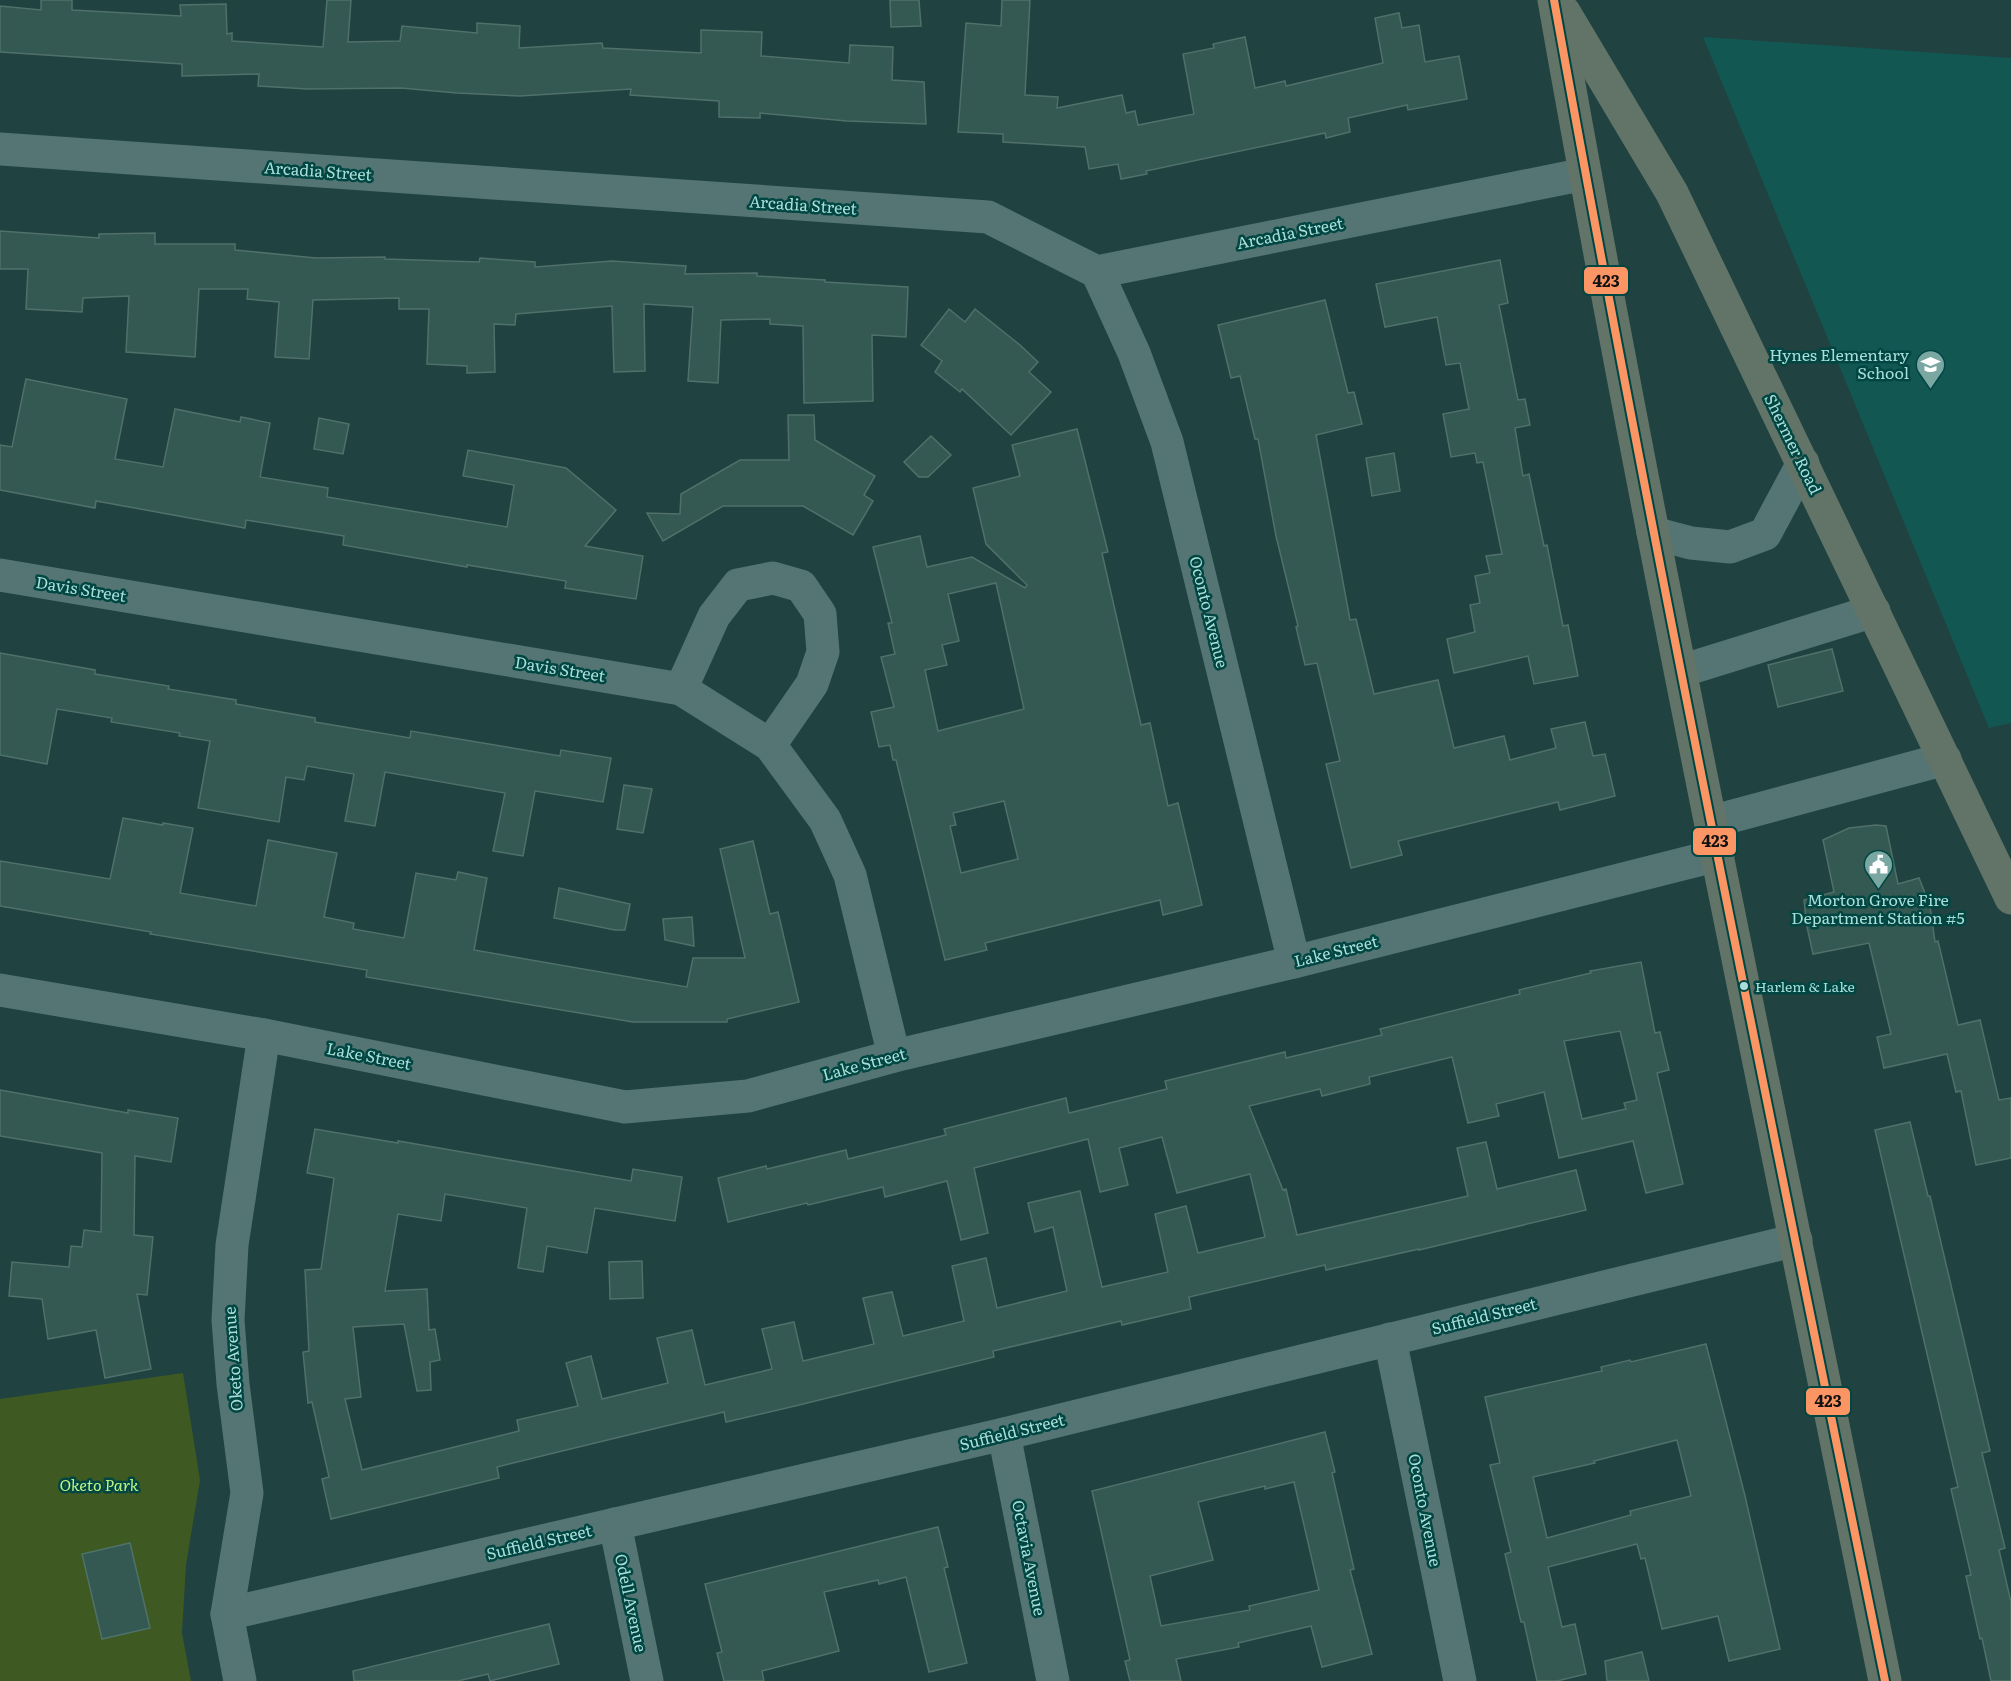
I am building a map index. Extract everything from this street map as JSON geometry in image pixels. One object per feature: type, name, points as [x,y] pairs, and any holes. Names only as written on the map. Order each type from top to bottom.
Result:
[{"type":"main road","points":[[1555,0],[1585,174],[1653,533],[1885,1681]]},
{"type":"main road","name":"Shermer Road","points":[[1555,0],[1672,193],[2011,898]]},
{"type":"street","name":"Arcadia Street","points":[[0,149],[988,217],[1097,272],[1585,174]]},
{"type":"street","name":"Oconto Avenue","points":[[1097,272],[1134,353],[1167,442],[1294,962]]},
{"type":"street","points":[[1653,533],[1691,543],[1730,547],[1765,534],[1803,463]]},
{"type":"street","name":"Davis Street","points":[[0,575],[681,689],[770,745],[825,820],[850,875],[894,1056]]},
{"type":"street","points":[[681,689],[714,616],[738,585],[773,578],[801,586],[820,614],[824,652],[812,684],[770,745]]},
{"type":"street","points":[[1681,671],[1874,611]]},
{"type":"street","points":[[1711,822],[1945,759]]},
{"type":"street","name":"Lake Street","points":[[0,990],[264,1035],[625,1107],[748,1096],[894,1056],[1294,962],[1718,855]]},
{"type":"street","name":"Oketo Avenue","points":[[240,1681],[226,1614],[248,1492],[233,1384],[228,1320],[232,1245],[264,1035]]},
{"type":"street","name":"Suffield Street","points":[[226,1614],[1004,1434],[1796,1240]]},
{"type":"street","name":"Oconto Avenue","points":[[1390,1339],[1460,1681]]},
{"type":"street","name":"Octavia Avenue","points":[[1004,1434],[1053,1681]]},
{"type":"street","name":"Odell Avenue","points":[[615,1524],[647,1681]]},
{"type":"shaded area","name":"Hynes Elementary School","points":[[1703,37],[2011,58],[2011,723],[1989,728]]},
{"type":"green space","name":"Oketo Park","points":[[183,1373],[200,1480],[186,1565],[182,1633],[191,1681],[0,1681],[0,1399]]},
{"type":"building","points":[[41,0],[72,0],[72,10],[181,16],[180,5],[226,4],[227,34],[232,33],[232,41],[323,47],[327,0],[351,0],[348,42],[400,41],[402,26],[477,33],[477,23],[520,26],[519,48],[602,43],[603,48],[701,53],[701,30],[762,32],[761,56],[849,63],[850,45],[893,47],[892,80],[924,82],[926,124],[847,121],[760,113],[760,118],[719,117],[719,101],[630,95],[631,89],[520,96],[401,88],[308,89],[258,86],[259,74],[182,76],[182,64],[0,52],[0,6],[41,10]]},
{"type":"building","points":[[890,0],[919,0],[921,26],[891,27]]},
{"type":"building","points":[[1002,0],[1030,0],[1025,95],[1058,97],[1057,108],[1122,95],[1126,113],[1135,111],[1138,125],[1194,114],[1183,54],[1214,48],[1213,44],[1245,37],[1255,88],[1285,81],[1286,86],[1383,63],[1375,18],[1399,13],[1402,28],[1419,25],[1425,62],[1459,56],[1467,99],[1408,110],[1407,105],[1348,118],[1350,132],[1326,138],[1325,133],[1146,171],[1147,174],[1121,179],[1118,164],[1089,169],[1085,147],[1003,142],[1003,134],[958,132],[966,23],[1001,26]]},
{"type":"building","points":[[0,231],[99,238],[99,234],[155,233],[155,244],[235,244],[235,250],[316,258],[385,257],[385,259],[479,262],[480,258],[535,262],[535,267],[612,261],[686,266],[685,274],[757,273],[757,276],[908,287],[906,337],[872,335],[873,401],[804,403],[803,326],[770,324],[770,319],[721,320],[718,383],[688,381],[693,307],[644,304],[645,371],[614,372],[612,306],[516,314],[515,325],[494,324],[495,372],[467,373],[467,366],[427,364],[429,309],[399,309],[399,298],[313,300],[309,359],[275,357],[279,302],[247,299],[248,289],[199,289],[195,357],[126,352],[129,296],[83,298],[82,312],[26,309],[28,269],[0,269]]},
{"type":"building","points":[[1500,260],[1508,303],[1499,305],[1518,400],[1525,399],[1530,425],[1515,428],[1523,476],[1529,474],[1544,546],[1547,545],[1563,626],[1568,625],[1578,676],[1534,684],[1528,656],[1454,673],[1447,639],[1475,632],[1470,605],[1480,603],[1475,576],[1490,573],[1486,556],[1502,554],[1483,462],[1477,463],[1475,453],[1451,457],[1443,414],[1469,409],[1460,363],[1446,365],[1437,317],[1385,327],[1376,284]]},
{"type":"building","points":[[1325,300],[1348,393],[1354,392],[1362,424],[1316,435],[1350,620],[1356,619],[1374,694],[1438,680],[1454,748],[1504,736],[1510,760],[1556,748],[1551,729],[1585,722],[1593,756],[1605,754],[1615,796],[1560,810],[1558,802],[1398,841],[1402,855],[1351,868],[1326,764],[1340,761],[1317,663],[1305,665],[1276,536],[1258,439],[1255,439],[1240,376],[1231,378],[1218,325]]},
{"type":"building","points":[[949,309],[965,322],[975,309],[1038,362],[1029,372],[1051,392],[1011,435],[962,389],[960,392],[935,372],[942,361],[921,345]]},
{"type":"building","points":[[26,379],[127,399],[115,459],[163,467],[175,409],[240,422],[241,417],[270,423],[260,477],[328,488],[327,497],[507,527],[514,485],[463,476],[468,450],[566,468],[616,510],[585,546],[643,556],[636,599],[565,588],[566,581],[467,565],[467,567],[343,545],[344,536],[246,520],[245,528],[96,501],[95,508],[0,490],[0,445],[12,447]]},
{"type":"building","points":[[788,415],[814,415],[815,440],[875,476],[864,495],[873,501],[853,535],[803,506],[723,506],[663,541],[647,513],[680,514],[681,494],[740,460],[789,460]]},
{"type":"building","points":[[319,418],[349,424],[343,454],[314,449]]},
{"type":"building","points":[[1077,429],[1108,552],[1102,553],[1141,725],[1150,723],[1168,806],[1178,803],[1202,905],[1163,915],[1160,900],[985,943],[987,950],[945,960],[896,760],[893,760],[890,745],[879,747],[871,712],[894,707],[881,657],[895,654],[888,623],[892,623],[873,547],[920,536],[927,567],[972,557],[1025,588],[1027,585],[986,544],[973,488],[1020,476],[1012,445]],"holes":[[[996,583],[1024,709],[938,731],[925,670],[947,665],[942,645],[959,641],[948,594]],[[1004,801],[1018,859],[961,873],[950,826],[956,825],[953,813]]]},
{"type":"building","points":[[931,436],[951,455],[928,477],[919,477],[904,462]]},
{"type":"building","points":[[1394,453],[1400,491],[1372,496],[1366,458]]},
{"type":"building","points":[[1832,649],[1843,691],[1778,707],[1768,665]]},
{"type":"building","points":[[0,653],[95,670],[95,674],[169,686],[168,689],[236,700],[236,704],[315,718],[315,722],[410,738],[411,731],[560,756],[561,750],[611,758],[603,802],[535,791],[523,856],[493,851],[505,793],[385,772],[375,826],[345,821],[354,774],[307,766],[304,780],[286,777],[279,822],[198,808],[210,741],[179,736],[180,733],[111,722],[112,718],[57,709],[47,764],[0,755]]},
{"type":"building","points":[[624,785],[652,789],[643,833],[617,829]]},
{"type":"building","points":[[123,818],[193,828],[180,893],[256,906],[268,840],[337,853],[324,917],[354,923],[353,929],[404,938],[416,873],[456,880],[458,872],[487,878],[474,950],[687,987],[693,958],[745,958],[720,849],[753,841],[770,914],[778,912],[799,1002],[727,1019],[727,1022],[633,1022],[366,977],[367,970],[150,934],[151,932],[0,906],[0,861],[110,879]]},
{"type":"building","points":[[1886,826],[1898,884],[1919,878],[1930,906],[1935,942],[1938,941],[1958,1025],[1980,1020],[1999,1100],[2011,1098],[2011,1158],[1976,1165],[1961,1091],[1956,1092],[1947,1054],[1884,1068],[1877,1037],[1891,1034],[1869,943],[1813,954],[1804,900],[1834,892],[1823,840],[1849,828]]},
{"type":"building","points":[[559,888],[630,904],[625,930],[554,918]]},
{"type":"building","points":[[692,917],[694,946],[665,940],[663,919]]},
{"type":"building","points":[[1641,962],[1655,1033],[1660,1032],[1669,1070],[1657,1073],[1683,1184],[1646,1193],[1633,1141],[1559,1158],[1544,1092],[1496,1104],[1499,1116],[1468,1123],[1452,1057],[1369,1077],[1370,1084],[1322,1096],[1320,1089],[1249,1106],[1283,1190],[1286,1189],[1297,1235],[1468,1196],[1457,1148],[1486,1142],[1497,1189],[1576,1170],[1586,1210],[1419,1250],[1326,1270],[1325,1265],[1189,1297],[1191,1309],[1122,1325],[1121,1321],[993,1351],[994,1357],[795,1406],[726,1422],[724,1412],[497,1467],[499,1478],[331,1519],[322,1479],[329,1477],[312,1402],[308,1403],[303,1352],[309,1351],[305,1270],[321,1269],[334,1178],[307,1173],[315,1129],[631,1181],[633,1169],[682,1177],[675,1221],[595,1208],[587,1253],[547,1246],[543,1272],[518,1268],[527,1208],[445,1194],[441,1221],[398,1214],[385,1291],[427,1289],[429,1330],[435,1329],[440,1360],[430,1362],[431,1390],[417,1391],[404,1324],[353,1327],[361,1397],[345,1399],[362,1470],[519,1431],[517,1420],[578,1406],[566,1363],[591,1356],[602,1399],[668,1383],[657,1338],[692,1330],[705,1385],[772,1369],[762,1329],[794,1322],[803,1361],[874,1344],[863,1298],[892,1292],[903,1336],[964,1321],[952,1266],[986,1258],[997,1308],[1067,1291],[1053,1227],[1035,1232],[1028,1203],[1080,1191],[1102,1287],[1168,1272],[1155,1214],[1186,1206],[1198,1253],[1265,1237],[1250,1174],[1177,1193],[1162,1137],[1119,1148],[1128,1185],[1100,1192],[1088,1139],[974,1168],[988,1233],[961,1240],[947,1181],[885,1197],[883,1187],[728,1222],[718,1178],[846,1150],[848,1159],[946,1135],[944,1129],[1066,1098],[1069,1113],[1167,1089],[1165,1081],[1285,1052],[1286,1058],[1382,1035],[1380,1029],[1520,994],[1519,990],[1591,973],[1590,971]],"holes":[[[1620,1031],[1637,1100],[1624,1103],[1626,1109],[1582,1119],[1564,1041]]]},
{"type":"building","points":[[0,1090],[128,1113],[128,1110],[178,1118],[171,1162],[135,1156],[134,1235],[153,1237],[147,1295],[137,1294],[151,1369],[105,1378],[96,1330],[48,1339],[42,1299],[9,1296],[12,1262],[69,1267],[71,1246],[82,1247],[84,1230],[101,1232],[102,1153],[0,1136]]},
{"type":"building","points":[[1910,1122],[1928,1196],[1930,1196],[1990,1451],[1982,1453],[2005,1548],[1999,1550],[2011,1602],[2011,1681],[1991,1681],[1982,1638],[1980,1639],[1966,1576],[1971,1575],[1951,1489],[1958,1487],[1875,1130]]},
{"type":"building","points":[[642,1261],[643,1298],[610,1299],[609,1262]]},
{"type":"building","points":[[1706,1344],[1745,1496],[1780,1649],[1729,1661],[1718,1616],[1662,1629],[1645,1558],[1641,1559],[1637,1544],[1548,1567],[1562,1627],[1575,1624],[1586,1674],[1557,1681],[1537,1681],[1524,1622],[1521,1622],[1505,1554],[1511,1552],[1490,1465],[1500,1463],[1485,1397],[1602,1371],[1601,1367],[1630,1360],[1631,1362]],"holes":[[[1677,1440],[1691,1496],[1630,1511],[1631,1515],[1547,1538],[1533,1477],[1595,1463],[1594,1461]]]},
{"type":"building","points":[[1325,1432],[1354,1569],[1350,1570],[1372,1654],[1322,1667],[1311,1626],[1238,1643],[1239,1647],[1176,1659],[1181,1681],[1130,1681],[1125,1661],[1130,1660],[1092,1491]],"holes":[[[1294,1482],[1319,1590],[1249,1606],[1250,1610],[1161,1626],[1150,1576],[1213,1560],[1198,1502],[1265,1486],[1265,1489]]]},
{"type":"building","points":[[938,1527],[948,1567],[944,1568],[967,1663],[929,1672],[906,1577],[879,1584],[878,1580],[824,1592],[839,1651],[762,1671],[764,1681],[724,1681],[717,1653],[722,1652],[705,1584]]},
{"type":"building","points":[[130,1543],[150,1628],[102,1639],[82,1554]]},
{"type":"building","points":[[549,1624],[559,1664],[490,1681],[488,1674],[458,1681],[354,1681],[353,1671]]},
{"type":"building","points":[[1642,1652],[1649,1681],[1607,1681],[1605,1661]]},
{"type":"transit line","name":"423","points":[[1554,0],[1673,631],[1885,1681]]},
{"type":"place","name":"Hynes Elementary School","points":[[1930,390]]},
{"type":"place","name":"Morton Grove Fire Department Station #5","points":[[1878,890]]},
{"type":"place","name":"Harlem & Lake","points":[[1744,986]]}]
